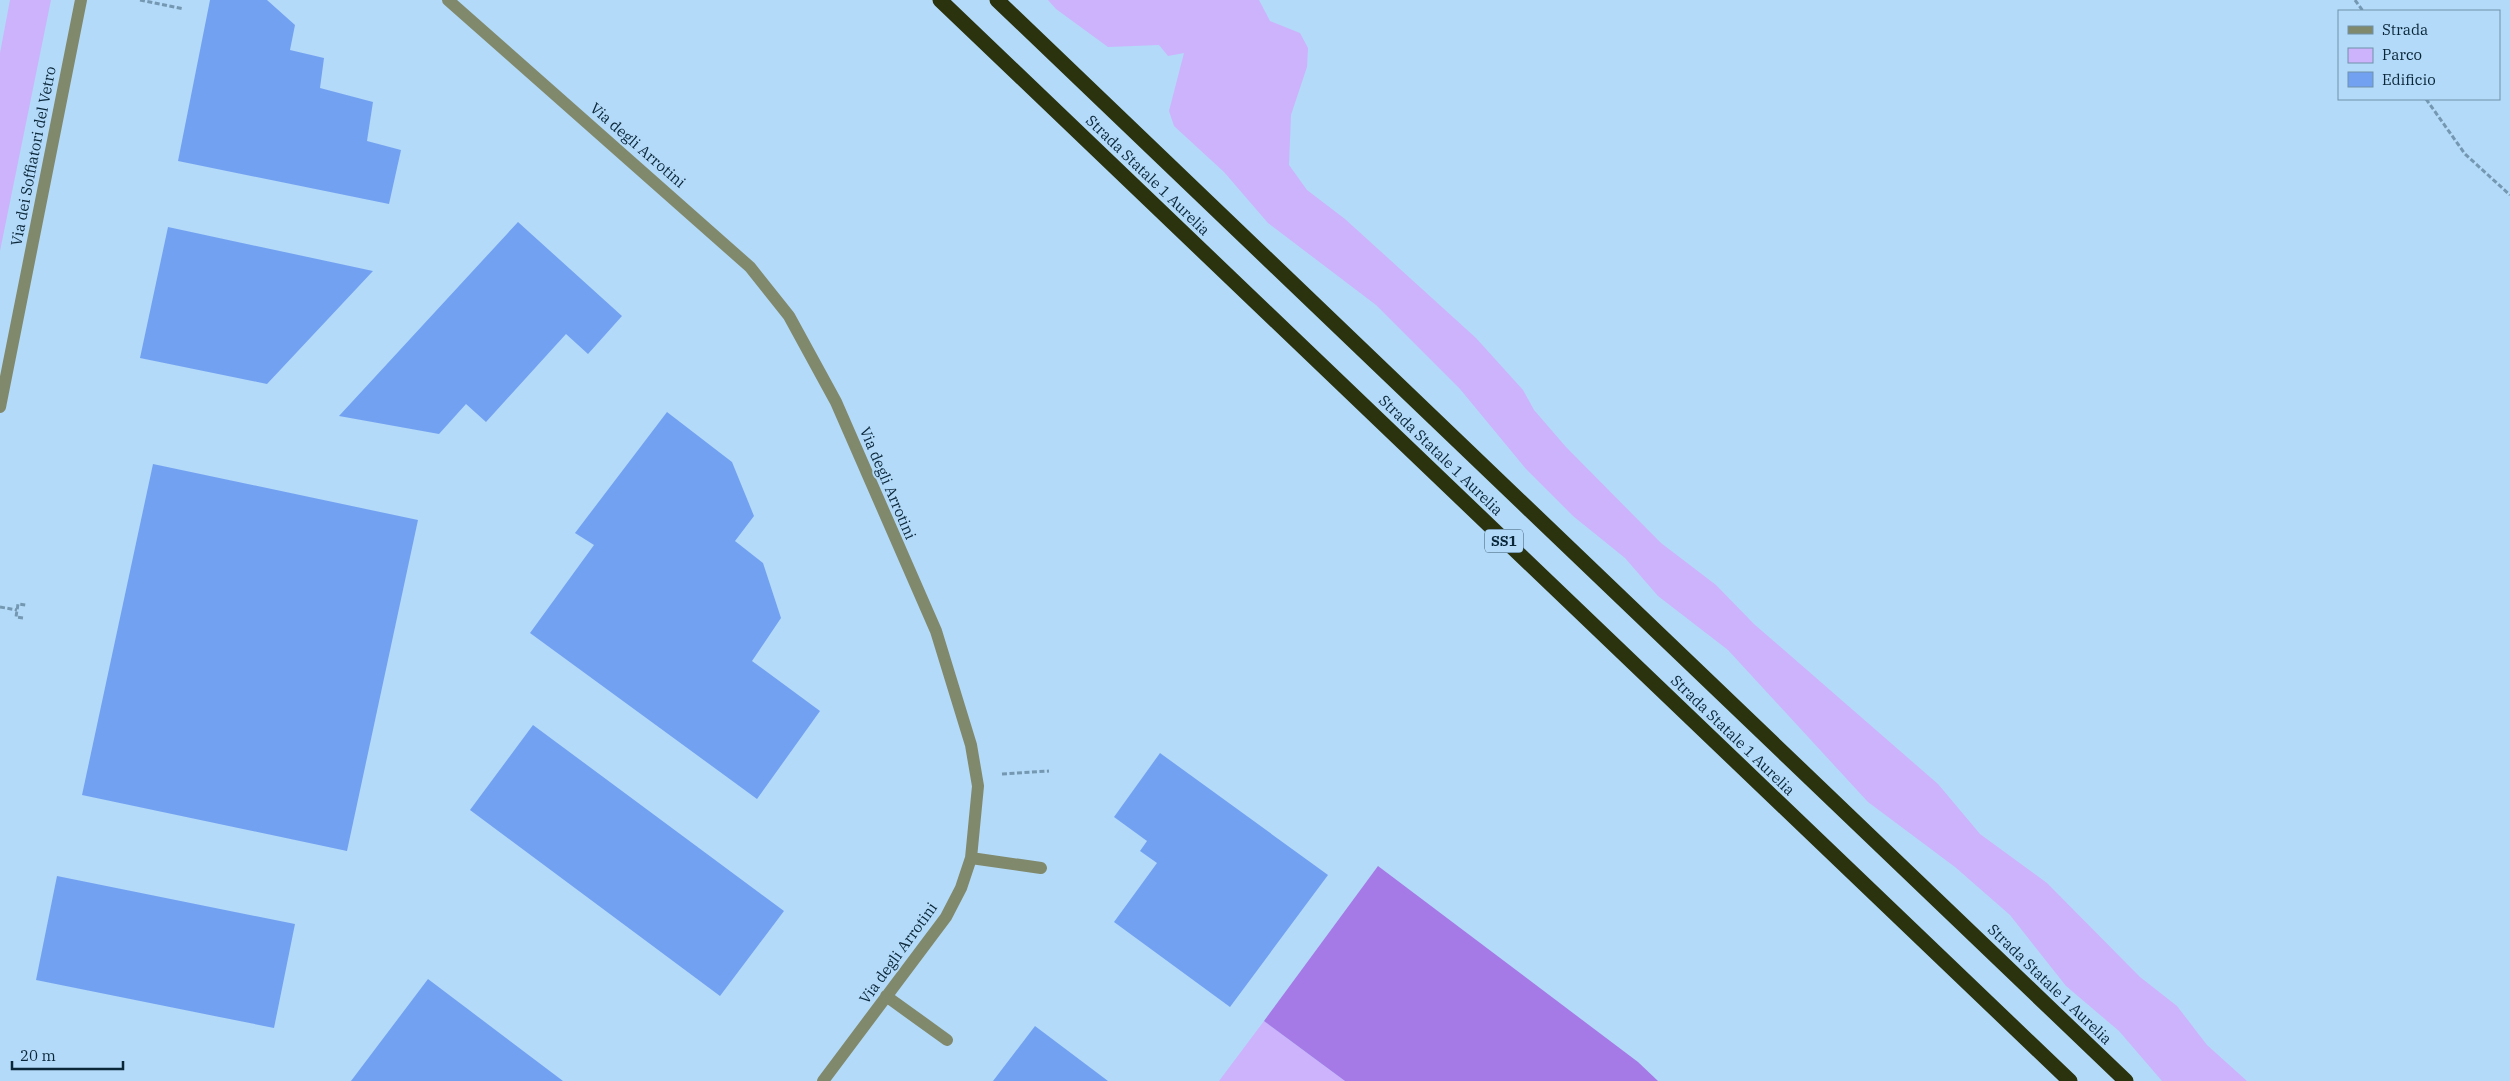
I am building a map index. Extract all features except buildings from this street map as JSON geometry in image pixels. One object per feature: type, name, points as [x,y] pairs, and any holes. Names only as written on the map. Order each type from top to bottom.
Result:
[{"type":"highway","name":"Strada Statale 1 Aurelia","points":[[940,0],[2070,1081]]},
{"type":"highway","name":"Strada Statale 1 Aurelia","points":[[997,0],[2126,1081]]},
{"type":"street","name":"Via dei Soffiatori del Vetro","points":[[0,407],[81,0]]},
{"type":"street","name":"Via degli Arrotini","points":[[448,0],[750,266],[789,316],[836,402],[936,631],[971,744],[977,775],[976,824],[971,858],[961,888],[946,917],[823,1081]]},
{"type":"street","points":[[971,858],[1041,868]]},
{"type":"street","points":[[886,996],[947,1040]]},
{"type":"path","points":[[140,0],[184,9]]},
{"type":"path","points":[[2354,0],[2362,10]]},
{"type":"path","points":[[2427,100],[2465,154],[2510,195]]},
{"type":"path","points":[[22,618],[16,617],[18,604],[26,605]]},
{"type":"path","points":[[0,607],[17,610]]},
{"type":"path","points":[[977,775],[1049,771]]},
{"type":"green space","points":[[10,0],[51,0],[0,251],[0,53]]},
{"type":"green space","points":[[1048,0],[1259,0],[1270,21],[1300,33],[1308,48],[1307,67],[1291,115],[1289,165],[1307,190],[1345,219],[1476,338],[1523,390],[1534,410],[1566,447],[1661,543],[1716,585],[1754,624],[1938,784],[1980,834],[2047,883],[2140,977],[2177,1006],[2207,1045],[2247,1081],[2162,1081],[2119,1031],[2066,986],[2010,915],[1955,867],[1868,802],[1728,650],[1658,596],[1625,558],[1573,516],[1526,469],[1460,389],[1376,305],[1268,223],[1224,172],[1174,126],[1169,111],[1184,53],[1168,56],[1159,45],[1108,47],[1056,9]]},
{"type":"green space","points":[[1264,1021],[1345,1081],[1219,1081]]},
{"type":"shaded area","points":[[1378,866],[1638,1062],[1658,1081],[1345,1081],[1264,1021]]}]
